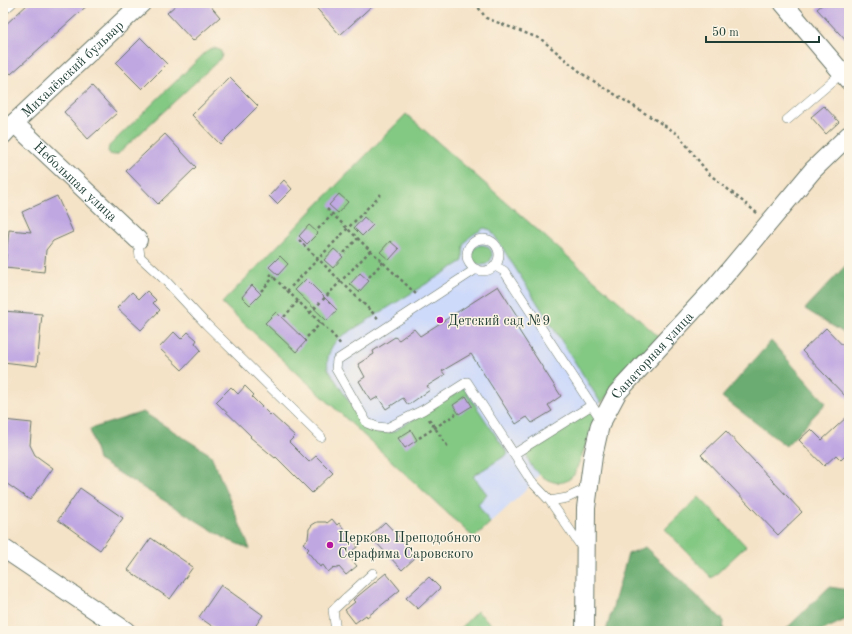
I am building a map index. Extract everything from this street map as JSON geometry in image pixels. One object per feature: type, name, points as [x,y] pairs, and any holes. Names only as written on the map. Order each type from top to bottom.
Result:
[{"type":"street","name":"Михалёвский бульвар","points":[[8,129],[142,3]]},
{"type":"street","points":[[783,3],[845,77]]},
{"type":"street","name":"Небольшая улица","points":[[8,129],[138,240]]},
{"type":"street","name":"Санаторная улица","points":[[585,631],[586,508],[593,456],[602,421],[617,393],[716,286],[813,170],[849,136]]},
{"type":"street","points":[[3,548],[126,631]]},
{"type":"lane","points":[[3,11],[12,3]]},
{"type":"lane","points":[[787,120],[845,77]]},
{"type":"lane","points":[[484,238],[497,246],[499,256],[495,266],[486,270],[476,269],[468,262],[467,251],[469,246],[478,239],[484,238]]},
{"type":"lane","points":[[138,240],[140,257],[164,279],[206,324],[321,437]]},
{"type":"lane","points":[[495,266],[504,271],[602,421]]},
{"type":"lane","points":[[476,269],[337,360],[336,369],[367,423],[377,427],[387,428],[423,410],[467,382],[532,482],[550,500],[586,554]]},
{"type":"lane","points":[[514,454],[592,404]]},
{"type":"lane","points":[[550,500],[567,498],[588,488]]},
{"type":"lane","points":[[336,631],[334,610],[373,573]]},
{"type":"path","points":[[475,3],[486,18],[541,39],[584,75],[678,134],[708,173],[768,222]]},
{"type":"path","points":[[287,291],[382,193]]},
{"type":"path","points":[[327,209],[416,293],[422,304]]},
{"type":"path","points":[[318,229],[333,214]]},
{"type":"path","points":[[344,253],[358,238]]},
{"type":"path","points":[[299,240],[376,316],[384,330]]},
{"type":"path","points":[[310,313],[370,250]]},
{"type":"path","points":[[369,277],[383,262]]},
{"type":"path","points":[[270,274],[334,336],[347,354]]},
{"type":"path","points":[[261,291],[274,277]]},
{"type":"path","points":[[284,317],[298,301]]},
{"type":"path","points":[[307,337],[321,323]]},
{"type":"path","points":[[423,410],[448,447]]},
{"type":"path","points":[[419,438],[456,414]]},
{"type":"shaded area","name":"Детский сад №9","points":[[406,114],[659,337],[524,492],[474,538],[222,303]]},
{"type":"green space","points":[[214,48],[220,50],[222,54],[221,58],[118,154],[110,154],[108,151],[109,146],[209,49]]},
{"type":"green space","name":"Детский сад №9","points":[[406,114],[659,337],[601,403],[491,230],[484,228],[469,237],[467,240],[464,248],[463,261],[336,341],[329,352],[328,369],[363,423],[377,433],[393,432],[464,388],[508,454],[473,476],[487,494],[478,504],[490,523],[474,538],[222,303]]},
{"type":"green space","points":[[482,245],[489,248],[492,255],[489,262],[482,265],[475,262],[472,255],[475,248]]},
{"type":"green space","points":[[849,262],[849,336],[805,309]]},
{"type":"green space","points":[[771,341],[826,403],[786,446],[722,397]]},
{"type":"green space","points":[[590,410],[597,417],[574,475],[567,481],[556,482],[546,479],[537,473],[530,463],[526,450]]},
{"type":"green space","points":[[143,412],[211,455],[250,549],[228,540],[98,460],[90,429]]},
{"type":"green space","points":[[699,497],[746,546],[712,578],[665,529]]},
{"type":"green space","points":[[645,547],[724,621],[723,631],[606,631],[628,554]]},
{"type":"green space","points":[[829,587],[849,590],[849,618],[821,631],[784,631]]},
{"type":"green space","points":[[477,611],[498,631],[458,631]]},
{"type":"building","points":[[29,3],[90,3],[11,74],[3,66],[3,27]]},
{"type":"building","points":[[178,3],[208,3],[220,17],[193,41],[167,13]]},
{"type":"building","points":[[312,3],[375,3],[340,35]]},
{"type":"building","points":[[824,3],[849,3],[849,44],[817,9]]},
{"type":"building","points":[[141,38],[167,64],[142,89],[116,63]]},
{"type":"building","points":[[230,78],[258,106],[220,144],[192,115]]},
{"type":"building","points":[[92,86],[117,113],[88,139],[64,112]]},
{"type":"building","points":[[824,106],[839,122],[826,134],[811,117]]},
{"type":"building","points":[[165,134],[196,167],[158,204],[126,171]]},
{"type":"building","points":[[284,180],[292,189],[277,204],[269,196]]},
{"type":"building","points":[[339,194],[348,202],[338,213],[329,205]]},
{"type":"building","points":[[57,196],[73,232],[53,241],[46,250],[44,272],[5,268],[9,230],[31,232],[22,212]]},
{"type":"building","points":[[364,217],[373,225],[362,236],[354,228]]},
{"type":"building","points":[[309,225],[318,233],[307,244],[299,236]]},
{"type":"building","points":[[390,241],[399,249],[389,260],[380,252]]},
{"type":"building","points":[[334,249],[343,257],[333,268],[324,260]]},
{"type":"building","points":[[280,256],[288,264],[278,275],[269,267]]},
{"type":"building","points":[[360,273],[369,281],[359,292],[350,284]]},
{"type":"building","points":[[306,279],[337,310],[327,321],[295,290]]},
{"type":"building","points":[[252,285],[261,294],[250,305],[242,297]]},
{"type":"building","points":[[498,286],[521,322],[516,326],[561,396],[548,405],[552,411],[532,423],[527,417],[516,424],[471,354],[442,371],[445,375],[427,386],[430,390],[408,405],[403,398],[386,409],[378,397],[371,401],[359,381],[365,377],[358,364],[374,354],[373,351],[395,337],[399,340],[414,329],[420,336]]},
{"type":"building","points":[[147,291],[156,300],[153,303],[160,310],[141,330],[117,308],[132,292],[139,299]]},
{"type":"building","points":[[3,311],[42,314],[37,366],[3,362]]},
{"type":"building","points":[[276,312],[306,341],[296,352],[265,323]]},
{"type":"building","points":[[826,328],[849,352],[849,400],[802,351]]},
{"type":"building","points":[[174,332],[181,339],[188,332],[197,340],[195,343],[201,350],[182,370],[159,348]]},
{"type":"building","points":[[245,386],[254,395],[252,397],[270,415],[271,414],[295,436],[289,442],[309,462],[316,456],[333,473],[312,493],[276,457],[275,458],[250,437],[251,436],[216,402],[231,387],[238,394]]},
{"type":"building","points":[[466,396],[472,406],[459,414],[453,405]]},
{"type":"building","points":[[849,415],[849,452],[841,460],[836,455],[824,466],[799,440],[811,429],[822,440]]},
{"type":"building","points":[[3,420],[32,423],[30,445],[35,455],[53,468],[30,500],[3,481]]},
{"type":"building","points":[[411,430],[417,440],[405,448],[398,438]]},
{"type":"building","points":[[726,431],[802,512],[778,535],[701,455]]},
{"type":"building","points":[[80,488],[123,518],[100,550],[58,520]]},
{"type":"building","name":"Церковь Преподобного Серафима Саровского","points":[[332,519],[337,525],[339,523],[358,546],[350,553],[353,555],[350,558],[357,566],[346,575],[339,567],[336,569],[334,567],[328,572],[323,565],[320,567],[307,551],[309,549],[303,543],[308,539],[309,529],[312,525],[317,522],[327,523]]},
{"type":"building","points":[[385,522],[417,556],[402,570],[370,536]]},
{"type":"building","points":[[151,538],[193,567],[170,599],[128,570]]},
{"type":"building","points":[[386,573],[400,590],[367,617],[366,615],[355,623],[345,610],[355,602],[353,600]]},
{"type":"building","points":[[429,577],[440,588],[418,609],[406,598]]},
{"type":"building","points":[[221,585],[263,615],[252,631],[219,631],[199,617]]},
{"type":"place","name":"Детский сад №9","points":[[440,320]]},
{"type":"place","name":"Церковь Преподобного Серафима Саровского","points":[[330,545]]}]
